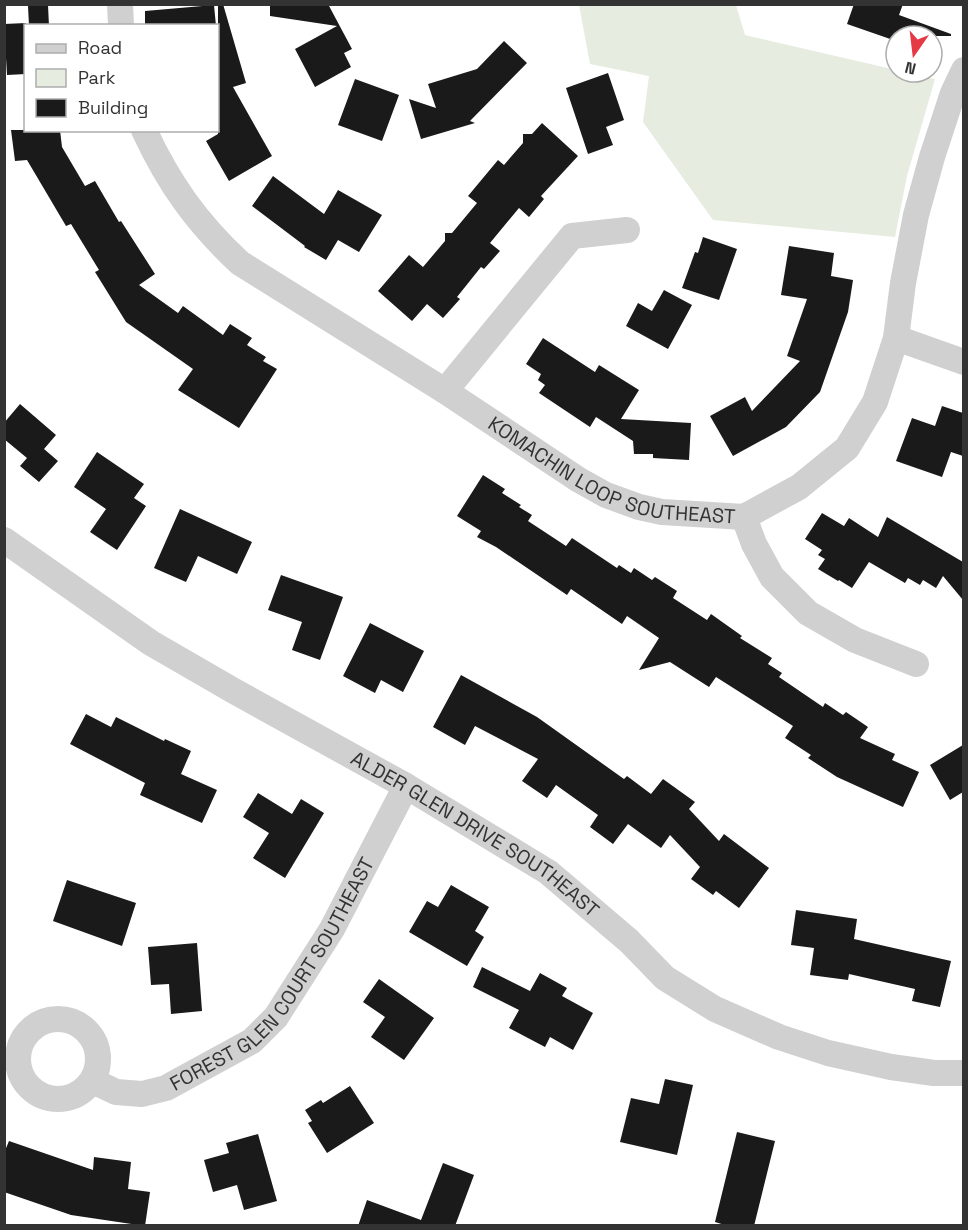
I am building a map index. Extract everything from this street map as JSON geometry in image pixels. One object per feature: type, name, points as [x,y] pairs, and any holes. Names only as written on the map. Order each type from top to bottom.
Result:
[{"type":"street","points":[[120,4],[120,24]]},
{"type":"street","name":"KOMACHIN LOOP SOUTHEAST","points":[[145,132],[159,163],[184,203],[214,239],[240,263],[606,495],[639,507],[662,512],[744,517],[799,487],[847,448],[875,402],[896,338],[903,283],[916,215],[935,147],[963,69]]},
{"type":"street","points":[[445,391],[572,236],[627,230]]},
{"type":"street","points":[[896,338],[963,362]]},
{"type":"street","points":[[744,517],[754,544],[772,577],[808,612],[855,640],[916,664]]},
{"type":"street","name":"ALDER GLEN DRIVE SOUTHEAST","points":[[4,540],[151,643],[234,692],[406,786],[548,872],[629,941],[665,978],[715,1009],[779,1037],[828,1053],[891,1067],[934,1073],[963,1073]]},
{"type":"street","name":"FOREST GLEN COURT SOUTHEAST","points":[[93,1081],[116,1092],[142,1094],[166,1088],[252,1041],[276,1017],[332,929],[406,786]]},
{"type":"green space","points":[[579,5],[736,5],[745,35],[884,67],[884,84],[934,84],[907,176],[895,237],[713,220],[643,122],[649,76],[590,64]]},
{"type":"building","points":[[218,4],[223,4],[246,83],[233,87],[272,156],[229,181],[206,141],[219,132]]},
{"type":"building","points":[[270,4],[328,4],[352,49],[344,53],[351,67],[315,87],[295,49],[337,26],[270,16]]},
{"type":"building","points":[[854,4],[903,4],[899,15],[924,24],[884,24],[884,37],[847,24]]},
{"type":"building","points":[[48,5],[49,24],[29,24],[28,6]]},
{"type":"building","points":[[214,5],[216,24],[145,24],[145,11]]},
{"type":"building","points":[[26,23],[24,24],[24,74],[7,75],[4,24]]},
{"type":"building","points":[[944,31],[951,34],[951,36],[944,36]]},
{"type":"building","points":[[504,41],[527,63],[470,121],[475,123],[421,139],[409,99],[436,108],[428,84],[477,69]]},
{"type":"building","points":[[608,73],[624,120],[606,127],[613,145],[588,154],[566,88]]},
{"type":"building","points":[[355,79],[399,95],[382,141],[338,125]]},
{"type":"building","points":[[542,123],[578,156],[541,196],[544,199],[529,217],[519,208],[490,243],[500,251],[484,269],[481,267],[457,297],[460,299],[443,318],[427,304],[412,321],[378,291],[409,255],[423,267],[445,241],[445,233],[452,233],[477,203],[468,196],[498,160],[504,165],[523,143],[523,134],[532,134]]},
{"type":"building","points":[[11,130],[60,132],[62,147],[85,186],[95,181],[119,222],[121,221],[155,274],[139,285],[178,313],[183,306],[223,335],[230,324],[252,338],[247,345],[266,357],[263,361],[277,369],[239,428],[178,390],[193,369],[126,322],[95,272],[99,270],[71,224],[66,226],[27,160],[15,161]]},
{"type":"building","points":[[273,176],[324,214],[338,190],[382,215],[359,252],[338,240],[326,260],[304,247],[252,206]]},
{"type":"building","points":[[703,237],[737,249],[719,300],[682,288]]},
{"type":"building","points":[[789,246],[834,253],[831,276],[853,280],[848,312],[820,392],[786,427],[733,456],[710,416],[745,397],[752,411],[800,361],[787,356],[807,299],[781,295]]},
{"type":"building","points":[[664,290],[692,305],[668,349],[626,326],[638,303],[652,311]]},
{"type":"building","points":[[543,338],[595,372],[599,365],[639,390],[621,419],[691,423],[689,460],[653,458],[653,454],[634,454],[633,441],[596,417],[590,427],[539,393],[545,385],[538,380],[541,374],[526,364]]},
{"type":"building","points":[[20,404],[56,435],[44,449],[58,461],[39,482],[20,466],[27,458],[4,439],[4,423]]},
{"type":"building","points":[[942,406],[963,413],[963,456],[951,452],[942,477],[896,461],[912,418],[935,426]]},
{"type":"building","points":[[97,452],[144,484],[134,498],[146,506],[117,550],[90,532],[106,509],[74,487]]},
{"type":"building","points":[[483,475],[505,489],[502,493],[532,515],[528,521],[566,546],[572,538],[617,568],[619,565],[631,573],[634,568],[652,580],[655,577],[677,591],[673,598],[707,620],[711,614],[742,636],[740,638],[772,658],[768,664],[782,673],[779,677],[823,707],[825,703],[843,715],[846,712],[868,727],[860,738],[895,754],[892,760],[919,772],[903,807],[837,777],[808,758],[811,755],[785,738],[793,726],[716,677],[709,687],[670,662],[639,670],[659,638],[627,616],[622,624],[571,589],[567,595],[496,547],[477,537],[481,531],[457,516]]},
{"type":"building","points":[[180,509],[252,542],[237,574],[198,556],[186,582],[154,568]]},
{"type":"building","points":[[822,513],[844,526],[849,518],[878,537],[887,517],[963,562],[963,600],[943,576],[936,588],[923,580],[920,585],[908,578],[905,583],[869,562],[852,588],[818,569],[825,559],[818,555],[822,550],[805,539]]},
{"type":"building","points":[[281,575],[343,597],[320,660],[292,650],[302,622],[268,610]]},
{"type":"building","points":[[370,623],[424,651],[403,692],[381,680],[375,693],[343,676]]},
{"type":"building","points":[[461,675],[537,717],[624,779],[627,776],[651,794],[663,779],[695,802],[689,809],[719,841],[724,834],[769,868],[739,908],[716,891],[713,895],[691,879],[700,867],[670,835],[661,848],[628,824],[613,844],[590,827],[598,815],[556,785],[547,798],[522,781],[538,759],[475,726],[465,745],[433,727]]},
{"type":"building","points":[[86,714],[111,727],[116,717],[164,741],[165,739],[191,751],[181,774],[217,790],[202,823],[140,795],[145,783],[70,744]]},
{"type":"building","points":[[963,745],[963,792],[950,800],[930,765]]},
{"type":"building","points":[[258,793],[292,814],[301,799],[324,813],[285,878],[253,858],[269,833],[243,817]]},
{"type":"building","points":[[67,880],[136,903],[122,946],[53,921]]},
{"type":"building","points":[[451,885],[489,907],[475,931],[484,937],[467,966],[409,932],[427,901],[438,907]]},
{"type":"building","points":[[796,910],[857,919],[854,939],[951,961],[940,1007],[912,1001],[915,989],[849,974],[848,980],[810,975],[814,948],[791,945]]},
{"type":"building","points":[[197,943],[202,1011],[171,1014],[169,984],[151,985],[148,947]]},
{"type":"building","points":[[482,967],[530,991],[540,973],[567,988],[562,996],[593,1013],[573,1050],[550,1037],[545,1047],[509,1028],[519,1010],[473,987]]},
{"type":"building","points":[[379,979],[434,1018],[404,1060],[371,1037],[385,1017],[363,1002]]},
{"type":"building","points":[[665,1079],[693,1085],[677,1155],[620,1142],[631,1098],[659,1104]]},
{"type":"building","points":[[350,1086],[374,1123],[327,1153],[308,1123],[312,1121],[305,1110],[321,1100],[323,1103]]},
{"type":"building","points":[[737,1132],[775,1141],[754,1226],[728,1226],[715,1222]]},
{"type":"building","points":[[258,1134],[277,1201],[244,1210],[237,1185],[213,1192],[204,1160],[229,1153],[226,1143]]},
{"type":"building","points":[[9,1141],[93,1170],[94,1157],[131,1162],[128,1189],[150,1192],[145,1226],[71,1215],[4,1192],[4,1153]]},
{"type":"building","points":[[443,1163],[474,1175],[455,1226],[358,1226],[367,1200],[421,1220]]}]
